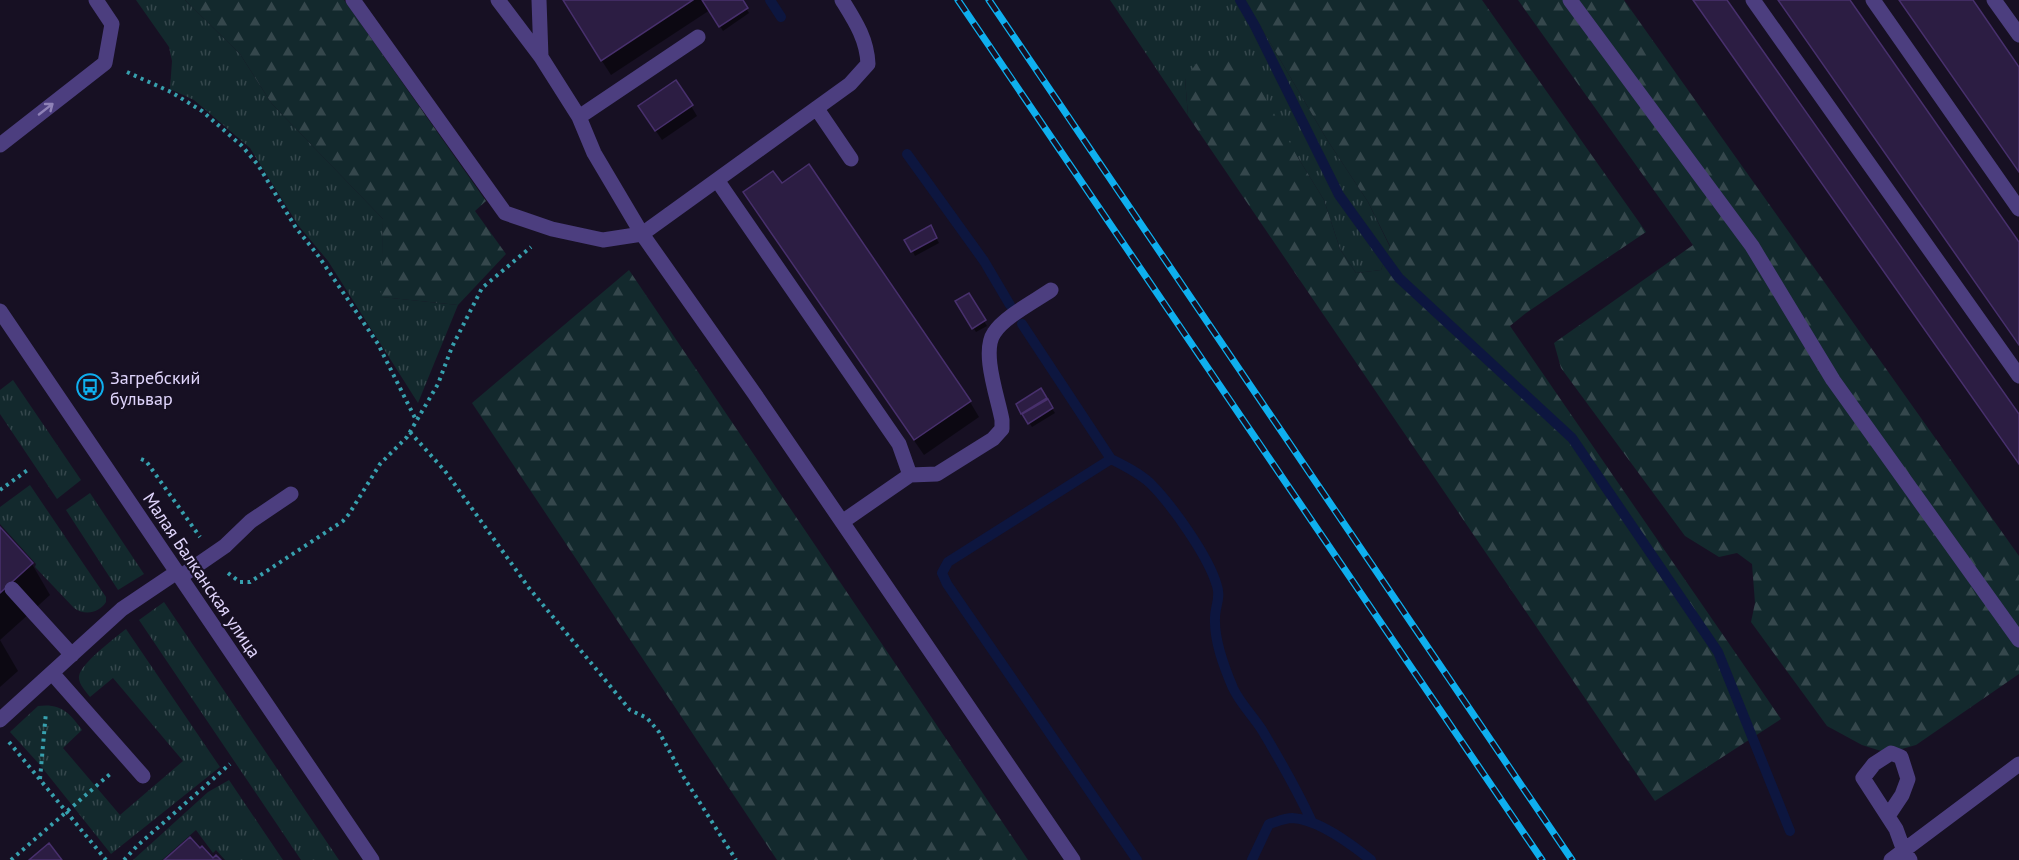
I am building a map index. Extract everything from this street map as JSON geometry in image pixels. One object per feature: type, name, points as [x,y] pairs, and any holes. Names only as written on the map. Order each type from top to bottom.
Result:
[{"type":"street","points":[[0,144],[105,63],[112,24],[96,0]]},
{"type":"street","points":[[353,0],[506,213],[552,229],[603,240],[642,234],[850,84],[868,64],[867,50],[859,27],[842,0]]},
{"type":"street","points":[[498,0],[541,57],[579,117],[594,153],[642,234],[1073,860]]},
{"type":"street","points":[[539,0],[541,57]]},
{"type":"street","points":[[1570,0],[1752,246],[1833,380],[2019,640]]},
{"type":"street","points":[[1753,0],[2019,376]]},
{"type":"street","points":[[1873,0],[2019,209]]},
{"type":"street","points":[[1994,0],[2019,35]]},
{"type":"street","points":[[579,117],[698,37]]},
{"type":"street","points":[[817,109],[851,159]]},
{"type":"street","points":[[717,180],[899,444],[910,475]]},
{"type":"street","points":[[842,522],[910,475],[937,474],[993,439],[1002,429],[1002,420],[989,360],[989,343],[994,332],[1005,322],[1051,290]]},
{"type":"street","name":"Малая Балканская улица","points":[[0,311],[372,860]]},
{"type":"street","points":[[0,720],[122,609],[212,555],[251,521],[291,494]]},
{"type":"street","points":[[12,589],[72,655]]},
{"type":"street","points":[[52,673],[143,776]]},
{"type":"street","points":[[1891,860],[1907,855],[2019,764]]},
{"type":"street","points":[[1888,816],[1907,855]]},
{"type":"path","points":[[105,63],[171,92],[195,106],[242,146],[258,165],[296,228],[317,254],[378,344],[417,420]]},
{"type":"path","points":[[212,555],[221,567],[240,582],[250,582],[343,521],[380,464],[410,432],[438,384],[452,348],[482,288],[552,229]]},
{"type":"path","points":[[410,432],[445,471],[529,588],[630,710],[647,718],[659,732],[683,776],[736,860]]},
{"type":"path","points":[[141,459],[146,461],[203,542]]},
{"type":"path","points":[[0,490],[29,469]]},
{"type":"path","points":[[40,780],[52,673]]},
{"type":"path","points":[[4,737],[106,860]]},
{"type":"path","points":[[11,860],[128,759]]},
{"type":"path","points":[[124,860],[230,764]]},
{"type":"green space","points":[[136,0],[185,0],[240,54],[272,104],[383,219],[382,297],[458,305],[418,403],[328,261],[298,225],[250,148],[194,100],[170,89],[172,61],[169,47]]},
{"type":"green space","points":[[185,0],[344,0],[486,201],[475,211],[506,254],[458,305],[381,297],[383,219],[272,104],[240,54]]},
{"type":"green space","points":[[1110,0],[1245,0],[1326,138],[1368,202],[1390,247],[1381,270],[1356,273],[1340,249],[1324,200],[1297,156],[1185,78],[1188,116]]},
{"type":"green space","points":[[1245,0],[1482,0],[1646,232],[1510,326],[1781,719],[1655,801],[1188,116],[1185,78],[1201,58],[1228,59],[1251,71],[1297,156],[1324,200],[1340,249],[1356,273],[1381,270],[1390,246],[1368,202],[1326,138]]},
{"type":"green space","points":[[1518,0],[1624,0],[2019,556],[2019,674],[1916,745],[1898,750],[1881,751],[1862,745],[1827,726],[1751,622],[1755,603],[1752,564],[1737,553],[1719,557],[1685,536],[1561,368],[1554,343],[1693,245]]},
{"type":"green space","points":[[629,270],[1028,860],[777,860],[472,403]]},
{"type":"green space","points":[[13,380],[81,480],[57,499],[0,414],[0,390]]},
{"type":"green space","points":[[30,485],[106,597],[106,602],[100,609],[87,613],[74,608],[35,567],[36,564],[0,524],[0,507]]},
{"type":"green space","points":[[90,493],[144,574],[118,590],[66,510]]},
{"type":"green space","points":[[164,602],[339,860],[301,860],[139,620]]},
{"type":"green space","points":[[126,629],[220,767],[111,854],[40,765],[10,732],[38,706],[53,706],[64,710],[82,730],[63,748],[120,815],[183,761],[113,678],[90,697],[80,682],[79,676],[86,664]]},
{"type":"green space","points":[[229,780],[283,860],[225,860],[216,850],[213,853],[196,830],[162,860],[133,860],[208,792]]},
{"type":"building","points":[[563,0],[693,0],[601,61]]},
{"type":"building","points":[[702,0],[743,0],[748,8],[719,27]]},
{"type":"building","points":[[1693,0],[1727,0],[2019,414],[2019,464]]},
{"type":"building","points":[[1778,0],[1850,0],[2019,242],[2019,345]]},
{"type":"building","points":[[1899,0],[1973,0],[2019,67],[2019,172]]},
{"type":"building","points":[[676,80],[693,105],[655,131],[638,106]]},
{"type":"building","points":[[809,164],[971,401],[914,440],[743,192],[773,171],[782,183]]},
{"type":"building","points":[[931,225],[937,238],[911,252],[904,240]]},
{"type":"building","points":[[969,293],[986,320],[972,329],[955,301]]},
{"type":"building","points":[[1041,388],[1047,398],[1021,414],[1016,404]]},
{"type":"building","points":[[1048,399],[1053,408],[1028,424],[1022,414]]},
{"type":"building","points":[[0,527],[33,563],[0,593]]},
{"type":"building","points":[[190,837],[213,858],[216,855],[221,860],[164,860]]},
{"type":"building","points":[[49,843],[62,860],[29,860]]},
{"type":"waterway","points":[[770,0],[781,17]]},
{"type":"waterway","points":[[1240,0],[1339,195],[1399,278],[1572,438],[1718,652],[1790,831]]},
{"type":"waterway","points":[[907,154],[984,261],[1010,305]]},
{"type":"waterway","points":[[1022,324],[1111,459],[1150,483],[1179,518],[1198,546],[1213,574],[1218,590],[1216,636],[1233,688],[1262,730],[1312,822]]},
{"type":"waterway","points":[[1111,459],[948,562],[942,573],[947,584],[1137,860]]},
{"type":"waterway","points":[[1252,860],[1269,824],[1292,818],[1302,819],[1323,828],[1371,860]]},
{"type":"railway","points":[[958,0],[1542,860]]},
{"type":"railway","points":[[989,0],[1572,860]]},
{"type":"place","name":"Загребский бульвар","points":[[90,387]]}]
